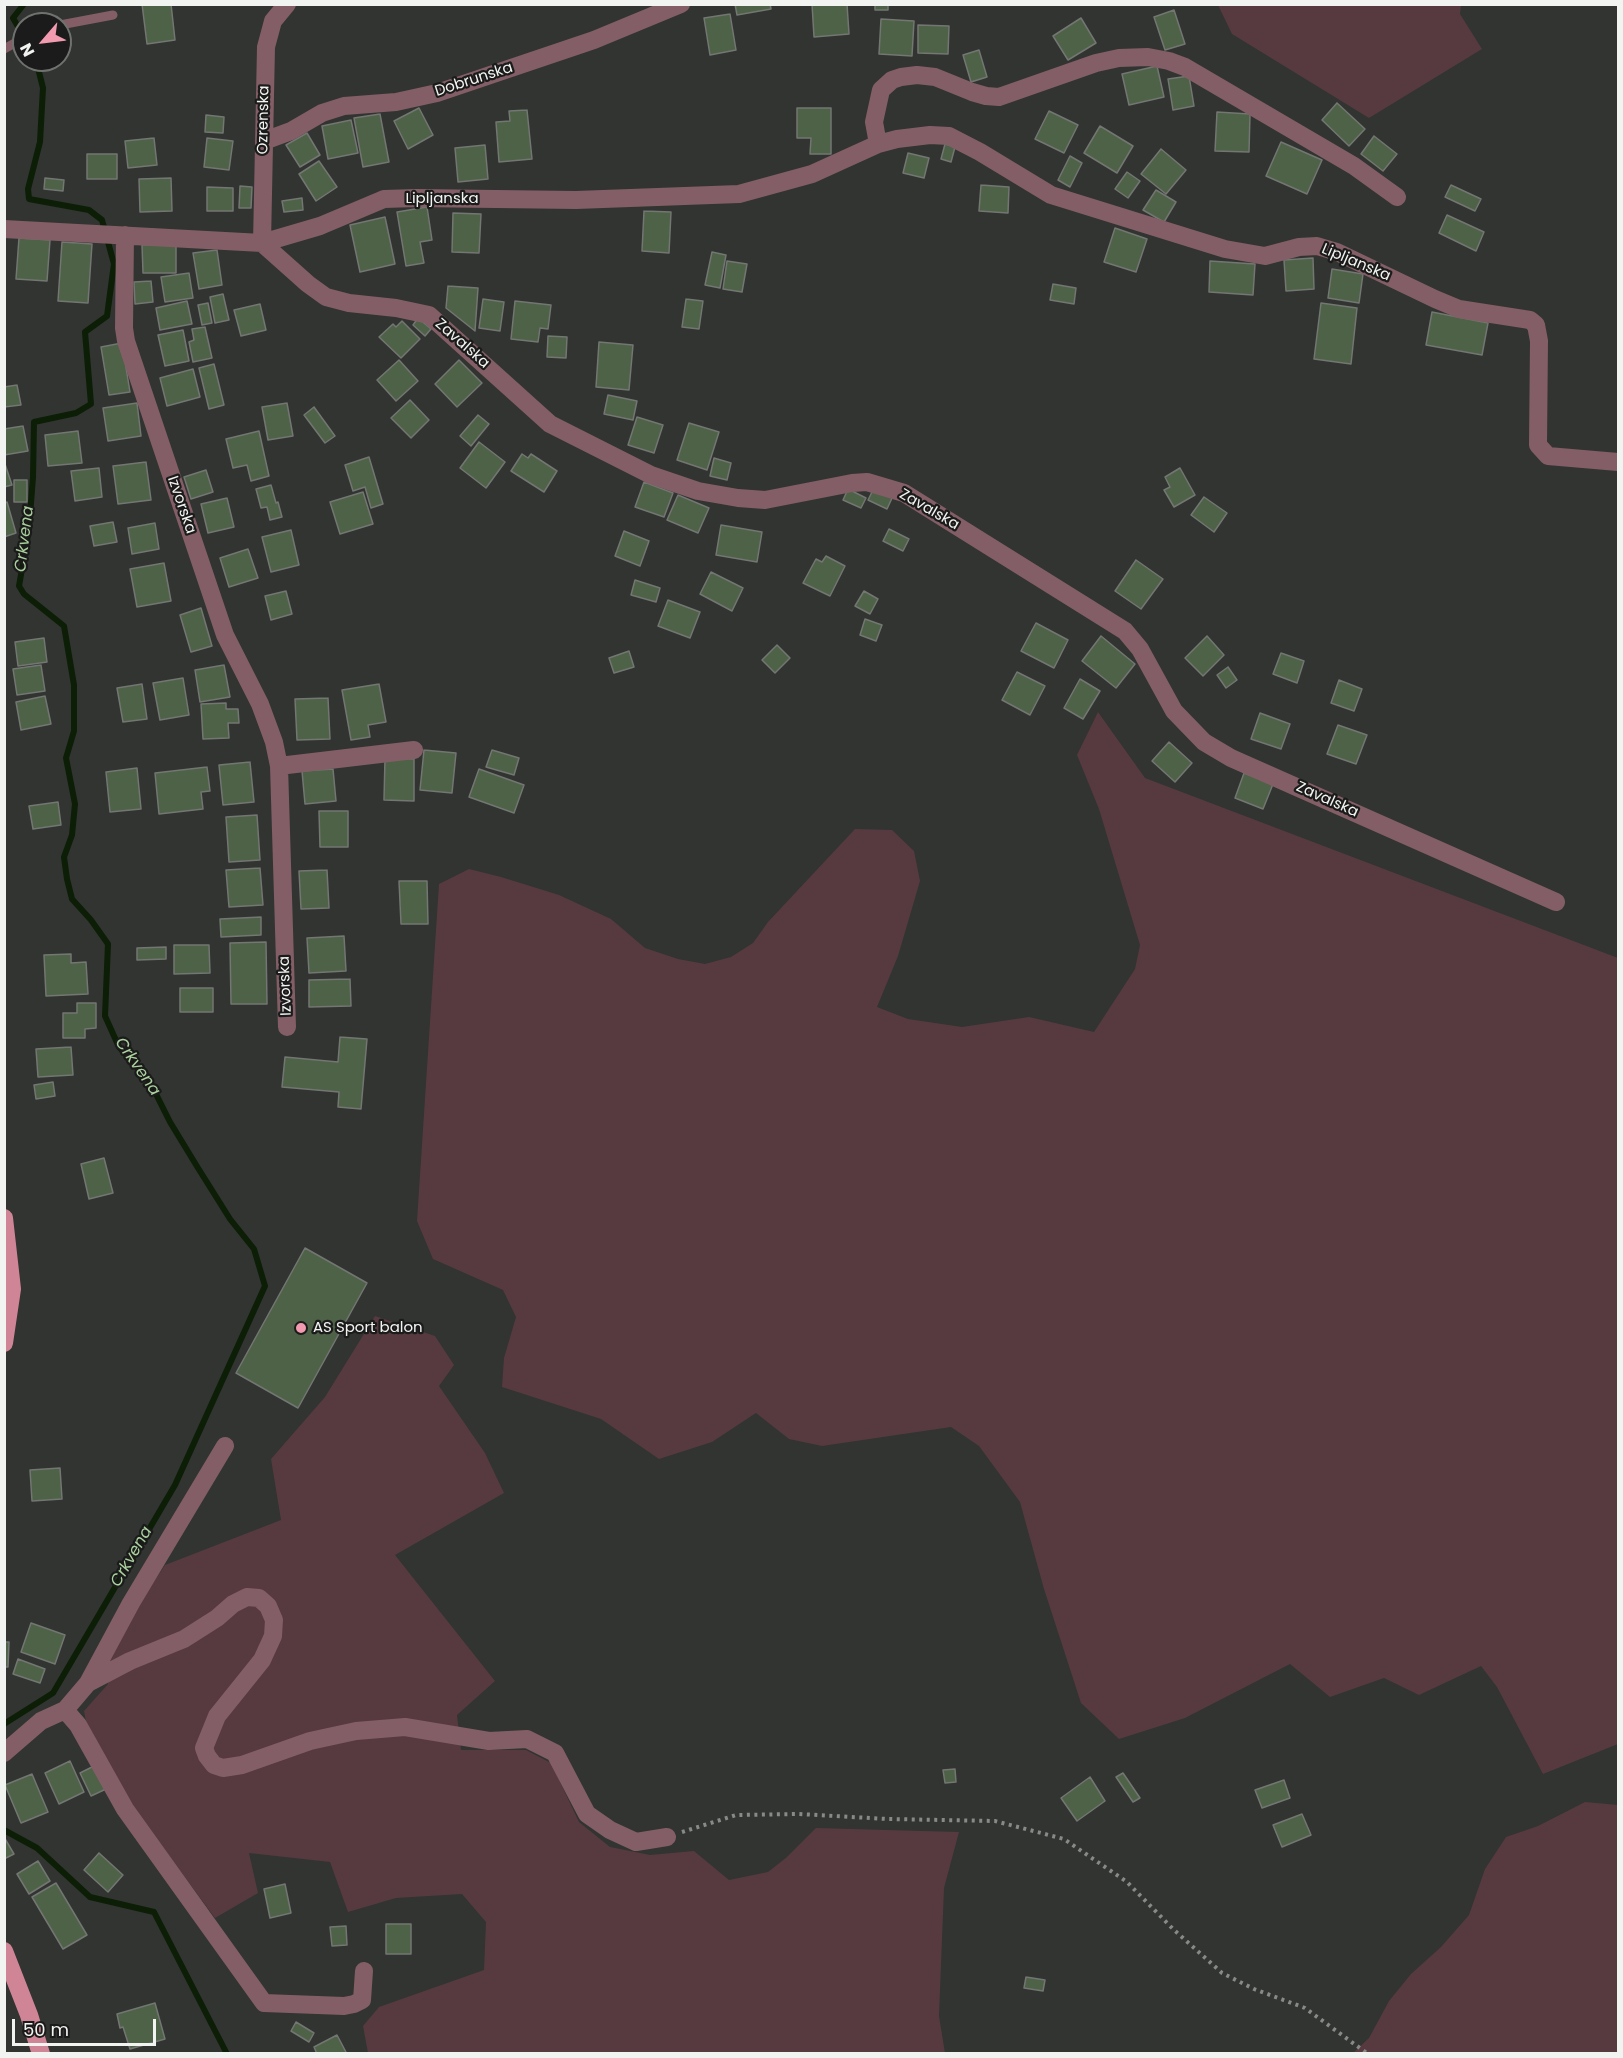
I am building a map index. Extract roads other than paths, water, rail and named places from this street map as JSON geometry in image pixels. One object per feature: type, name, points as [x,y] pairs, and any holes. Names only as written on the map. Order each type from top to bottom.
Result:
[{"type":"main road","points":[[4,1218],[12,1289],[4,1343]]},
{"type":"main road","points":[[4,1951],[29,2015],[41,2054]]},
{"type":"street","name":"Ozrenska","points":[[262,243],[266,47],[273,21],[287,4]]},
{"type":"street","name":"Dobrunska","points":[[264,141],[345,106],[396,102],[437,93],[594,40],[681,4]]},
{"type":"street","points":[[878,144],[874,122],[881,90],[892,80],[901,77],[917,75],[935,77],[972,92],[999,97],[1096,63],[1119,58],[1148,57],[1168,61],[1185,68],[1354,166],[1396,197]]},
{"type":"street","name":"Lipljanska","points":[[4,229],[262,243],[320,226],[384,200],[416,198],[576,200],[739,194],[812,174],[878,144],[930,135],[949,136],[1051,195],[1225,249],[1265,256],[1317,246],[1337,252],[1459,309],[1530,320],[1536,325],[1539,341],[1538,445],[1548,456],[1618,462]]},
{"type":"street","name":"Izvorska","points":[[121,235],[126,341],[225,635],[260,704],[274,742],[279,766],[287,1027]]},
{"type":"street","name":"Zavalska","points":[[262,243],[326,297],[349,303],[396,308],[429,315],[550,424],[651,475],[698,491],[765,501],[867,482],[904,493],[1125,631],[1140,649],[1174,711],[1204,742],[1231,758],[1556,902]]},
{"type":"street","points":[[279,766],[414,750]]},
{"type":"street","points":[[4,1753],[41,1721],[65,1710],[88,1683],[131,1602],[225,1446]]},
{"type":"street","points":[[88,1683],[130,1661],[184,1640],[217,1618],[233,1604],[247,1597],[259,1598],[268,1606],[274,1620],[273,1636],[262,1660],[218,1716],[204,1748],[214,1765],[223,1768],[242,1765],[310,1741],[356,1731],[405,1727],[489,1741],[527,1739],[555,1753],[587,1814],[610,1830],[636,1842],[667,1837]]},
{"type":"street","points":[[65,1710],[78,1725],[125,1809],[264,2003],[344,2006],[354,2004],[362,2000],[364,1971]]},
{"type":"lane","points":[[72,22],[113,15]]},
{"type":"waterway","name":"Crkvena","points":[[18,12],[24,4]]},
{"type":"waterway","name":"Crkvena","points":[[4,1724],[53,1693],[175,1485],[265,1286],[254,1249],[230,1219],[198,1168],[170,1122],[149,1080],[119,1047],[105,1016],[108,944],[72,899],[67,879],[64,857],[72,835],[75,804],[66,758],[74,731],[74,685],[64,626],[24,594],[19,586],[29,529],[34,422],[76,413],[91,404],[85,332],[107,316],[114,264],[102,220],[89,210],[29,199],[28,189],[40,142],[43,88],[39,72]]},
{"type":"waterway","name":"Crkvena","points":[[4,1830],[37,1848],[90,1897],[154,1912],[227,2054]]},
{"type":"place","name":"AS Sport balon","points":[[301,1328]]}]
